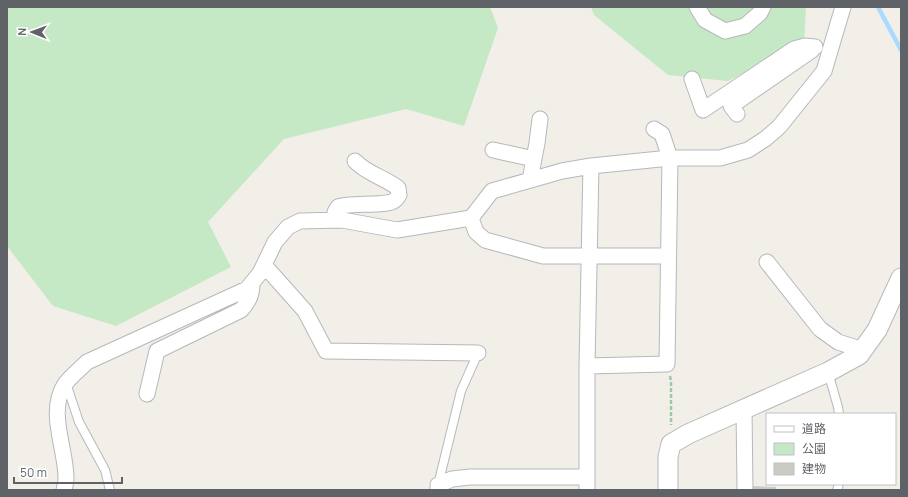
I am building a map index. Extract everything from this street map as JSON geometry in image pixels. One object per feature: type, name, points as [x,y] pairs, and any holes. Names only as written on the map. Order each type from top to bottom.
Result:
[{"type":"street","points":[[697,7],[705,20],[726,32],[745,26],[760,13],[763,7]]},
{"type":"street","points":[[737,114],[731,106],[822,49],[843,7]]},
{"type":"street","points":[[692,79],[704,110],[794,50],[805,46],[822,49]]},
{"type":"street","points":[[64,490],[66,478],[58,422],[58,403],[61,392],[66,383],[87,362],[247,289],[260,273],[275,242],[288,227],[300,221],[342,220],[397,230],[470,218],[492,191],[562,171],[591,166],[670,158],[720,158],[748,150],[765,139],[779,127],[824,71],[822,49]]},
{"type":"street","points":[[530,180],[540,119]]},
{"type":"street","points":[[587,366],[667,364],[670,158],[662,134],[654,129]]},
{"type":"street","points":[[493,150],[534,159]]},
{"type":"street","points":[[336,220],[335,212],[338,207],[345,205],[387,203],[395,201],[399,195],[398,188],[361,168],[354,161]]},
{"type":"street","points":[[438,488],[452,479],[470,477],[587,484],[587,366],[591,166]]},
{"type":"street","points":[[470,218],[476,232],[484,240],[543,256],[668,256]]},
{"type":"street","points":[[767,262],[820,329],[838,342],[863,350]]},
{"type":"street","points":[[264,265],[305,311],[326,351],[478,353]]},
{"type":"street","points":[[668,490],[668,457],[672,444],[688,434],[828,372],[859,355],[877,330],[901,278]]},
{"type":"street","points":[[146,394],[157,351],[241,310],[249,302],[252,292],[252,283]]},
{"type":"street","points":[[744,409],[745,490]]},
{"type":"lane","points":[[438,488],[462,391],[478,353]]},
{"type":"lane","points":[[828,372],[839,413]]},
{"type":"lane","points":[[66,383],[79,422],[105,470],[110,490]]},
{"type":"path","points":[[667,364],[671,381],[672,444]]},
{"type":"green space","points":[[7,7],[490,7],[498,28],[464,126],[406,109],[284,139],[208,222],[231,267],[116,326],[53,306],[7,246]]},
{"type":"green space","points":[[591,7],[806,7],[804,43],[728,81],[668,75],[594,15]]},
{"type":"building","points":[[751,486],[776,487],[776,490],[751,490]]},
{"type":"waterway","points":[[878,7],[901,50]]}]
